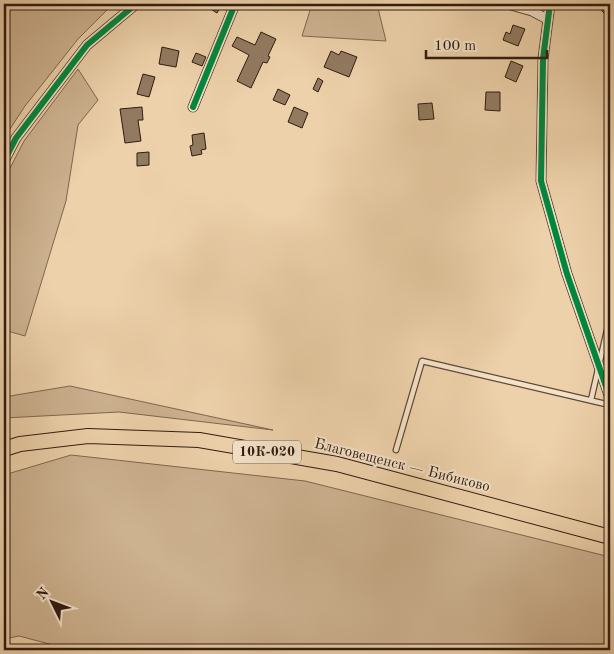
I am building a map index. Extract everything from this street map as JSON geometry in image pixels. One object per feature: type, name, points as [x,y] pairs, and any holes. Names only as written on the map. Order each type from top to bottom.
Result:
[{"type":"main road","name":"Благовещенск — Бибиково","points":[[4,449],[20,444],[88,436],[199,440],[337,464],[610,537]]},
{"type":"street","points":[[4,161],[16,138],[87,45],[136,4]]},
{"type":"street","points":[[193,108],[235,4]]},
{"type":"street","points":[[508,4],[547,19]]},
{"type":"street","points":[[550,4],[543,59],[541,181],[567,274],[610,398]]},
{"type":"lane","points":[[591,400],[610,317]]},
{"type":"lane","points":[[396,450],[422,361],[610,404]]},
{"type":"shaded area","points":[[4,4],[113,4],[78,39],[25,106],[4,138]]},
{"type":"shaded area","points":[[312,4],[377,4],[386,41],[302,36]]},
{"type":"shaded area","points":[[78,69],[98,100],[78,125],[66,201],[25,336],[4,330],[4,180],[24,141]]},
{"type":"shaded area","points":[[70,386],[273,430],[119,412],[4,418],[4,397]]},
{"type":"shaded area","points":[[71,455],[305,481],[610,557],[610,650],[72,650],[19,636],[4,639],[4,475]]},
{"type":"building","points":[[203,4],[222,4],[217,13]]},
{"type":"building","points":[[595,4],[610,4],[610,11],[606,15]]},
{"type":"building","points":[[513,25],[525,29],[518,46],[503,40],[506,32],[510,34]]},
{"type":"building","points":[[261,32],[276,39],[268,56],[270,57],[267,63],[263,62],[251,88],[237,81],[249,55],[232,46],[237,37],[255,45]]},
{"type":"building","points":[[162,47],[179,51],[176,67],[159,64]]},
{"type":"building","points":[[331,51],[339,55],[341,51],[357,57],[349,77],[324,67]]},
{"type":"building","points":[[196,53],[206,57],[202,66],[192,62]]},
{"type":"building","points":[[511,61],[523,66],[516,82],[505,77]]},
{"type":"building","points":[[143,74],[155,77],[149,97],[137,94]]},
{"type":"building","points":[[318,78],[323,81],[318,92],[313,89]]},
{"type":"building","points":[[278,89],[290,95],[285,105],[273,100]]},
{"type":"building","points":[[486,92],[500,92],[500,111],[485,110]]},
{"type":"building","points":[[432,103],[434,119],[419,120],[418,104]]},
{"type":"building","points":[[142,107],[143,120],[138,120],[141,141],[125,143],[120,109]]},
{"type":"building","points":[[294,107],[308,113],[302,128],[288,122]]},
{"type":"building","points":[[204,133],[206,149],[201,150],[202,154],[192,156],[190,146],[193,145],[192,135]]},
{"type":"building","points":[[149,152],[149,165],[137,166],[137,153]]},
{"type":"cycle path","points":[[4,161],[16,138],[87,45],[136,4]]},
{"type":"cycle path","points":[[193,107],[235,4]]},
{"type":"cycle path","points":[[550,4],[543,59],[541,181],[567,274],[610,398]]}]
